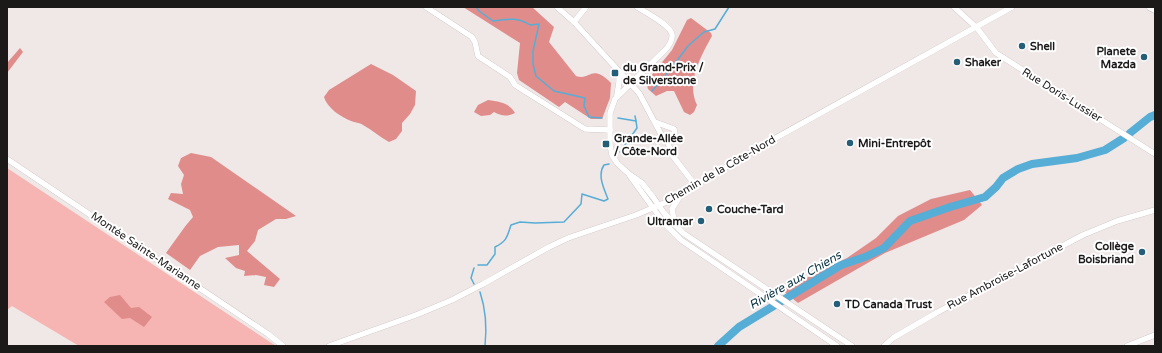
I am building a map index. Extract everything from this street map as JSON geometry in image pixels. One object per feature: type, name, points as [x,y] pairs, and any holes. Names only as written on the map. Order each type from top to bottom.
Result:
[{"type":"highway","points":[[1151,7],[1155,9]]},
{"type":"street","points":[[426,7],[472,37],[475,42],[478,56],[510,77],[515,85],[585,129],[610,130]]},
{"type":"street","points":[[557,7],[574,22],[641,97],[661,135],[666,137],[672,155],[696,186]]},
{"type":"street","points":[[574,22],[586,7]]},
{"type":"street","points":[[617,96],[668,47],[672,37],[671,31],[667,26],[637,7]]},
{"type":"street","name":"Rue Doris-Lussier","points":[[954,7],[977,28],[996,53],[1155,154]]},
{"type":"street","name":"Chemin de la Côte-Nord","points":[[329,346],[444,304],[568,238],[659,206],[680,196],[763,145],[977,28],[1012,7]]},
{"type":"street","points":[[619,72],[617,96],[612,107],[610,130],[612,155],[617,163],[642,183],[676,227],[689,238],[852,346]]},
{"type":"street","points":[[655,122],[675,130],[675,133],[666,137]]},
{"type":"street","name":"Montée Sainte-Marianne","points":[[7,159],[170,267],[284,346]]},
{"type":"street","points":[[629,174],[670,230],[681,240],[837,346]]},
{"type":"street","points":[[676,227],[672,209],[680,196]]},
{"type":"street","name":"Rue Ambroise-Lafortune","points":[[884,346],[893,338],[936,313],[1083,235],[1117,221],[1155,210]]},
{"type":"street","points":[[776,305],[783,300]]},
{"type":"street","points":[[1127,346],[1155,335]]},
{"type":"shaded area","points":[[463,7],[532,7],[554,27],[549,42],[576,76],[581,77],[595,73],[604,77],[611,83],[610,98],[602,119],[591,119],[565,102],[559,107],[519,80],[517,73],[520,43]]},
{"type":"shaded area","points":[[691,18],[711,33],[712,36],[696,69],[693,87],[697,105],[694,112],[690,115],[684,112],[674,91],[667,91],[656,96],[648,89],[646,82],[672,50],[687,20]]},
{"type":"shaded area","points":[[20,48],[23,52],[7,73],[7,63]]},
{"type":"shaded area","points":[[371,64],[393,75],[416,91],[415,105],[410,114],[402,123],[402,131],[396,139],[389,142],[362,124],[351,121],[339,115],[328,105],[324,97],[329,90]]},
{"type":"shaded area","points":[[488,100],[507,105],[515,113],[504,116],[494,112],[490,115],[481,116],[474,112],[478,105]]},
{"type":"shaded area","points":[[191,153],[211,157],[296,216],[286,219],[276,219],[258,230],[255,241],[247,251],[280,279],[274,287],[264,285],[266,277],[256,275],[244,276],[245,271],[236,268],[225,258],[239,255],[239,245],[218,247],[200,256],[190,270],[166,253],[193,217],[190,210],[168,199],[171,193],[183,194],[181,184],[184,175],[178,166],[181,158]]},
{"type":"shaded area","points":[[7,168],[276,346],[79,346],[12,306],[7,310]]},
{"type":"shaded area","points":[[970,190],[982,205],[964,220],[885,253],[798,303],[782,290],[847,258],[876,238],[898,216],[931,199]]},
{"type":"shaded area","points":[[120,295],[131,308],[139,307],[152,317],[144,327],[130,318],[122,319],[104,302],[110,297]]},
{"type":"waterway","points":[[476,7],[493,21],[512,19],[526,22],[530,25],[539,24],[533,51],[533,64],[536,76],[554,91],[585,98],[584,106],[589,117],[602,118]]},
{"type":"waterway","points":[[652,91],[688,46],[704,32],[715,29],[729,7]]},
{"type":"waterway","name":"Rivière aux Chiens","points":[[1130,133],[1150,117],[1155,115]]},
{"type":"waterway","points":[[635,116],[636,121]]},
{"type":"waterway","points":[[618,118],[636,121],[637,128],[620,152]]},
{"type":"waterway","name":"Rivière aux Chiens","points":[[718,346],[739,327],[841,265],[865,257],[884,248],[910,221],[985,197],[1003,178],[1018,169],[1032,164],[1077,158],[1105,150],[1124,138]]},
{"type":"waterway","points":[[478,265],[487,265],[495,254],[495,247],[502,243],[506,238],[511,225],[520,222],[564,222],[581,204],[582,194],[604,201],[608,199],[602,182],[601,173],[604,165],[609,164]]},
{"type":"waterway","points":[[474,268],[471,278],[474,284]]},
{"type":"waterway","points":[[480,292],[486,319],[485,346]]},
{"type":"place","name":"Shell","points":[[1022,46]]},
{"type":"place","name":"Planete Mazda","points":[[1144,57]]},
{"type":"place","name":"Shaker","points":[[957,62]]},
{"type":"place","name":"du Grand-Prix / de Silverstone","points":[[615,73]]},
{"type":"place","name":"Mini-Entrepôt","points":[[850,143]]},
{"type":"place","name":"Grande-Allée / Côte-Nord","points":[[606,144]]},
{"type":"place","name":"Couche-Tard","points":[[709,209]]},
{"type":"place","name":"Ultramar","points":[[701,221]]},
{"type":"place","name":"Collège Boisbriand","points":[[1142,252]]},
{"type":"place","name":"TD Canada Trust","points":[[837,304]]}]
